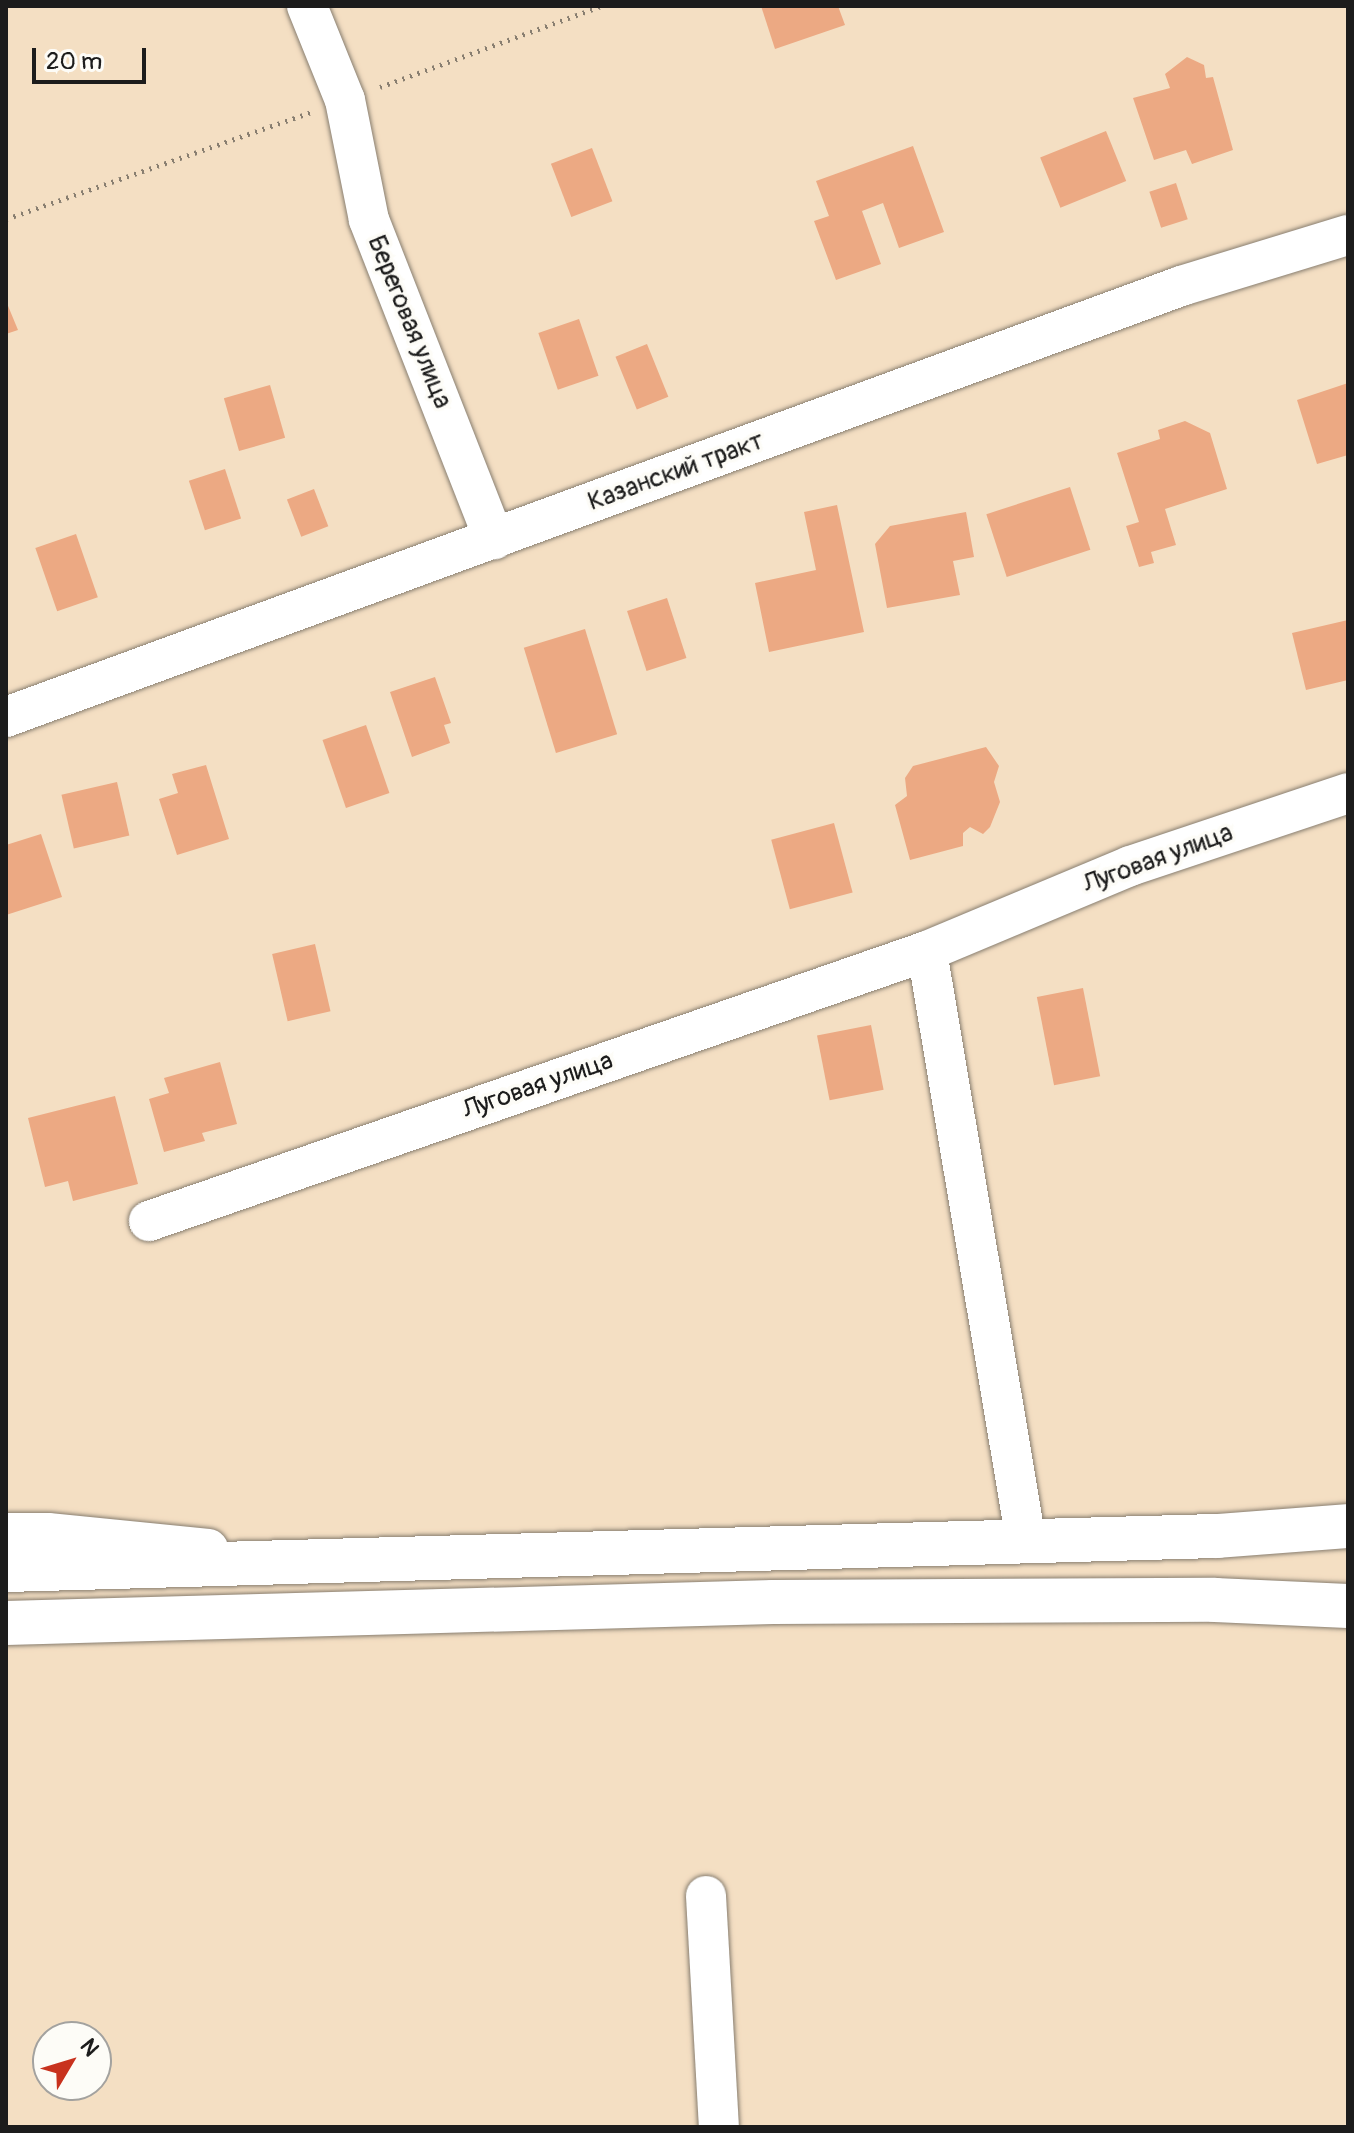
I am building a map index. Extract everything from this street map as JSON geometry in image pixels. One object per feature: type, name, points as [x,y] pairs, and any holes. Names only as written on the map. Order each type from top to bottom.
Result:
[{"type":"main road","points":[[6,1570],[1218,1536],[1348,1526]]},
{"type":"main road","points":[[6,1623],[773,1602],[1215,1600],[1348,1606]]},
{"type":"street","name":"Береговая улица","points":[[307,6],[345,100],[369,220],[494,539]]},
{"type":"street","name":"Казанский тракт","points":[[6,717],[1181,286],[1348,235]]},
{"type":"street","name":"Луговая улица","points":[[149,1221],[927,951],[1130,866],[1348,793]]},
{"type":"street","points":[[927,951],[1026,1541]]},
{"type":"street","points":[[6,1533],[48,1533],[340,1562]]},
{"type":"street","points":[[706,1896],[719,2127]]},
{"type":"path","points":[[6,219],[601,6]]},
{"type":"building","points":[[761,6],[838,6],[845,25],[775,49]]},
{"type":"building","points":[[1187,57],[1204,65],[1206,78],[1213,77],[1233,150],[1192,164],[1186,150],[1154,160],[1133,98],[1170,88],[1165,74]]},
{"type":"building","points":[[1106,131],[1126,181],[1060,208],[1040,158]]},
{"type":"building","points":[[913,146],[944,232],[899,248],[883,203],[862,211],[881,264],[836,280],[814,221],[829,216],[816,181]]},
{"type":"building","points":[[592,148],[612,201],[571,217],[551,164]]},
{"type":"building","points":[[1176,183],[1188,219],[1161,228],[1149,192]]},
{"type":"building","points":[[6,301],[18,330],[6,334]]},
{"type":"building","points":[[579,319],[599,376],[558,390],[538,333]]},
{"type":"building","points":[[647,344],[668,397],[637,410],[615,357]]},
{"type":"building","points":[[1348,383],[1348,455],[1317,464],[1297,400]]},
{"type":"building","points":[[270,385],[285,438],[239,451],[224,398]]},
{"type":"building","points":[[1185,421],[1210,433],[1227,489],[1165,509],[1176,545],[1151,552],[1154,563],[1139,567],[1126,526],[1139,522],[1117,453],[1160,439],[1158,430]]},
{"type":"building","points":[[225,469],[241,518],[205,530],[189,481]]},
{"type":"building","points":[[1070,487],[1090,550],[1007,577],[986,514]]},
{"type":"building","points":[[314,489],[328,526],[301,537],[287,499]]},
{"type":"building","points":[[837,505],[864,632],[769,652],[755,583],[816,570],[804,512]]},
{"type":"building","points":[[966,512],[974,557],[953,561],[960,595],[887,608],[875,544],[890,526]]},
{"type":"building","points":[[76,534],[98,597],[57,611],[35,548]]},
{"type":"building","points":[[667,598],[686,658],[647,671],[627,611]]},
{"type":"building","points":[[1348,620],[1348,680],[1306,690],[1292,633]]},
{"type":"building","points":[[585,629],[617,734],[556,753],[524,648]]},
{"type":"building","points":[[435,677],[451,723],[444,725],[450,743],[412,757],[390,692]]},
{"type":"building","points":[[366,725],[389,793],[346,808],[323,740]]},
{"type":"building","points":[[986,747],[999,766],[994,782],[1000,802],[990,827],[983,834],[970,827],[963,833],[963,846],[910,860],[895,805],[907,796],[905,778],[913,766]]},
{"type":"building","points":[[206,765],[229,839],[177,855],[159,799],[178,793],[172,774]]},
{"type":"building","points":[[117,782],[129,836],[74,848],[61,795]]},
{"type":"building","points":[[834,823],[853,893],[790,909],[771,840]]},
{"type":"building","points":[[41,834],[62,897],[6,915],[6,845]]},
{"type":"building","points":[[315,944],[331,1011],[288,1021],[272,954]]},
{"type":"building","points":[[1083,988],[1100,1076],[1054,1085],[1037,997]]},
{"type":"building","points":[[871,1025],[884,1090],[830,1100],[817,1035]]},
{"type":"building","points":[[220,1062],[237,1124],[202,1133],[205,1141],[164,1152],[149,1099],[169,1093],[164,1078]]},
{"type":"building","points":[[115,1096],[138,1184],[73,1201],[68,1181],[45,1187],[28,1118]]}]
